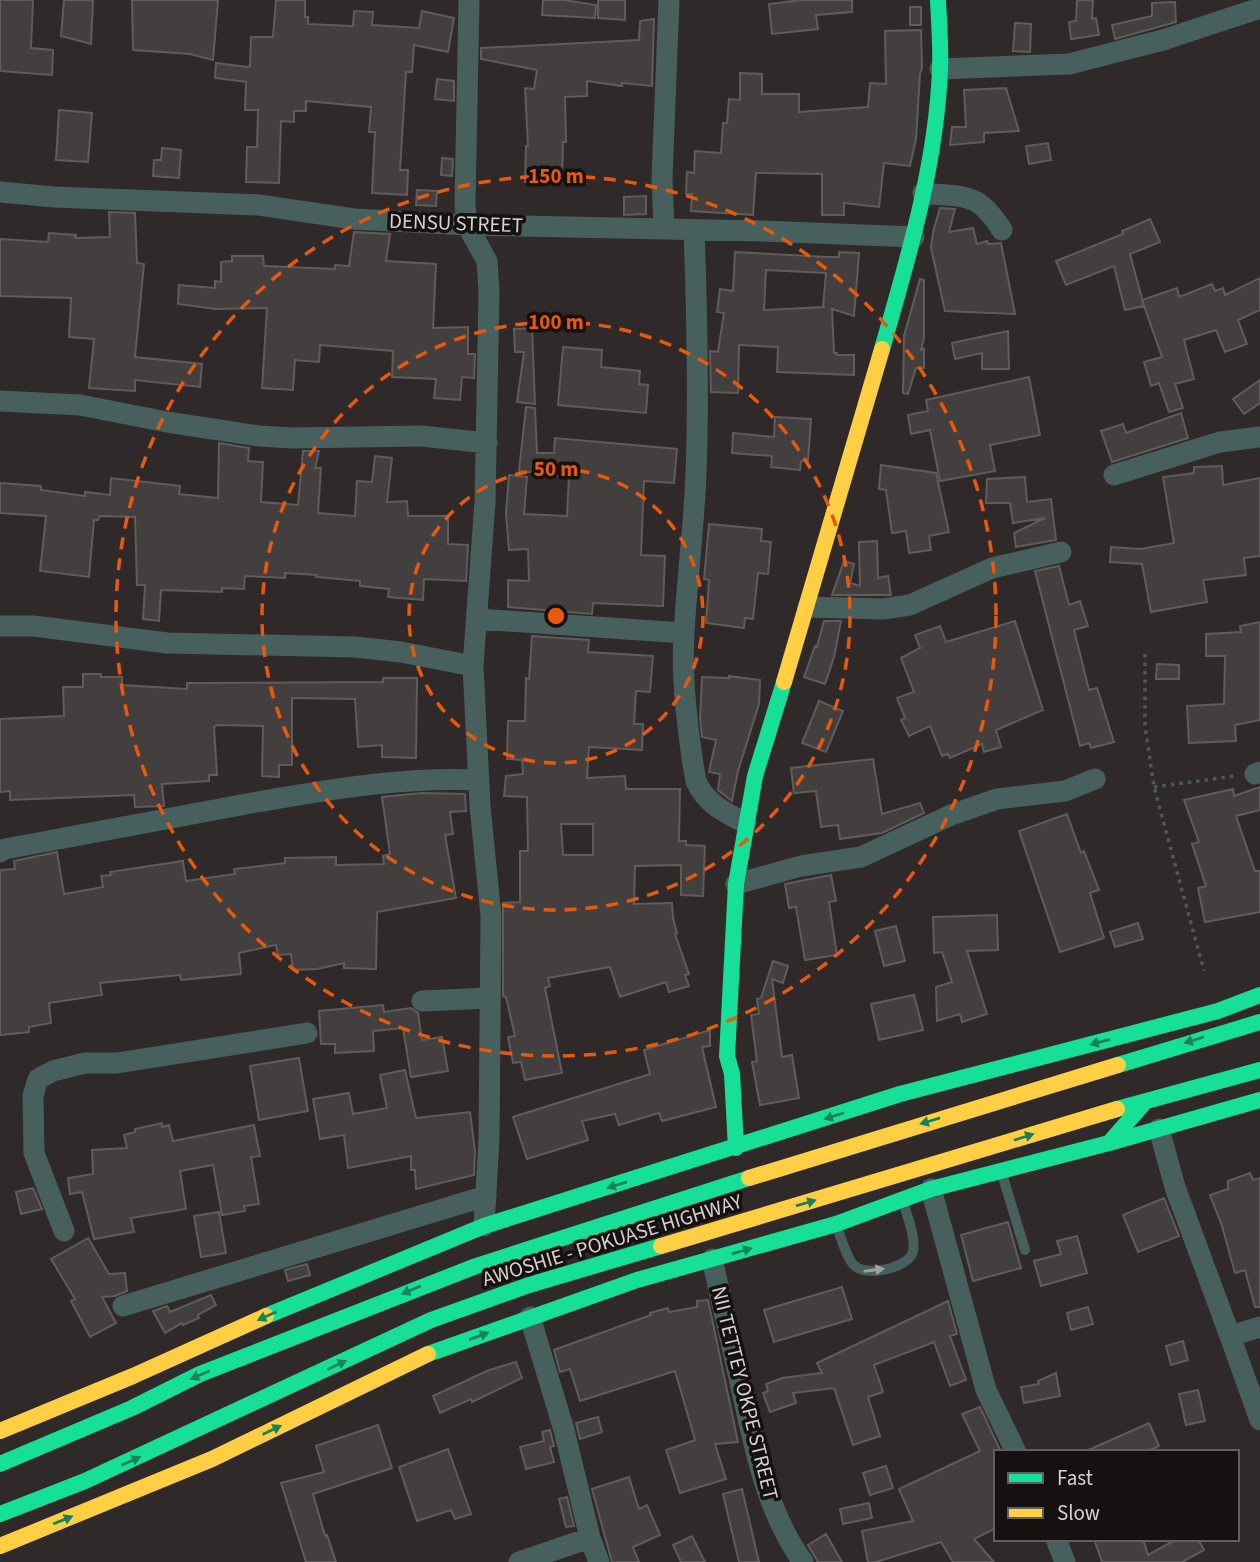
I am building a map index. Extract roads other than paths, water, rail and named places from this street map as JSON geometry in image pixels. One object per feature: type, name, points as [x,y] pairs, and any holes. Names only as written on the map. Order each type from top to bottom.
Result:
[{"type":"street","points":[[664,228],[662,179],[669,0]]},
{"type":"street","points":[[736,1148],[732,1074],[727,1056],[736,884],[746,823],[755,776],[808,607],[914,237],[933,142],[940,69],[938,0]]},
{"type":"street","points":[[465,1],[464,182],[467,225],[487,261],[489,353],[478,619],[473,666],[479,780],[491,916],[484,1226]]},
{"type":"street","points":[[940,69],[1069,64],[1163,40],[1260,8]]},
{"type":"street","name":"DENSU STREET","points":[[0,192],[54,197],[259,205],[354,219],[467,225],[833,232],[914,237]]},
{"type":"street","points":[[923,193],[969,198],[981,203],[1002,230]]},
{"type":"street","points":[[694,230],[697,328],[696,475],[684,634],[684,668],[696,781],[701,792],[713,804],[746,823]]},
{"type":"street","points":[[0,401],[80,405],[259,436],[422,436],[486,443]]},
{"type":"street","points":[[1114,475],[1220,442],[1260,437]]},
{"type":"street","points":[[808,607],[883,609],[910,605],[992,568],[1061,552]]},
{"type":"street","points":[[478,619],[684,634]]},
{"type":"street","points":[[0,626],[34,626],[167,643],[355,647],[401,652],[473,666]]},
{"type":"street","points":[[0,852],[151,821],[348,787],[408,779],[479,780]]},
{"type":"street","points":[[736,884],[802,866],[860,857],[951,815],[997,799],[1065,791],[1095,779]]},
{"type":"street","points":[[0,1431],[133,1376],[272,1313],[484,1226],[901,1094],[1218,1011],[1260,996]]},
{"type":"street","points":[[422,1001],[490,998]]},
{"type":"street","name":"AWOSHIE - POKUASE HIGHWAY","points":[[0,1464],[132,1408],[200,1374],[476,1266],[811,1158],[1260,1022]]},
{"type":"street","points":[[64,1231],[34,1153],[33,1097],[38,1079],[53,1071],[85,1063],[117,1063],[307,1033]]},
{"type":"street","name":"AWOSHIE - POKUASE HIGHWAY","points":[[0,1514],[98,1476],[431,1320],[519,1289],[1066,1123],[1260,1070]]},
{"type":"street","points":[[0,1546],[212,1459],[423,1356],[530,1317],[637,1280],[836,1224],[931,1189],[1260,1100]]},
{"type":"street","points":[[1109,1143],[1146,1102]]},
{"type":"street","points":[[1159,1129],[1175,1187],[1260,1420]]},
{"type":"street","points":[[931,1189],[986,1390],[1015,1450]]},
{"type":"street","points":[[123,1306],[486,1196]]},
{"type":"street","name":"NII TETTEY OKPE STREET","points":[[712,1259],[750,1430],[769,1499],[788,1541],[803,1562]]},
{"type":"street","points":[[530,1317],[564,1430],[590,1538],[599,1562]]},
{"type":"street","points":[[1230,1336],[1260,1327]]},
{"type":"street","points":[[519,1562],[590,1538]]},
{"type":"street","points":[[1057,1541],[1065,1562]]},
{"type":"lane","points":[[1001,1172],[1025,1250]]},
{"type":"lane","points":[[836,1224],[852,1263],[862,1272],[873,1273],[905,1262],[912,1256],[914,1247],[903,1200]]}]
